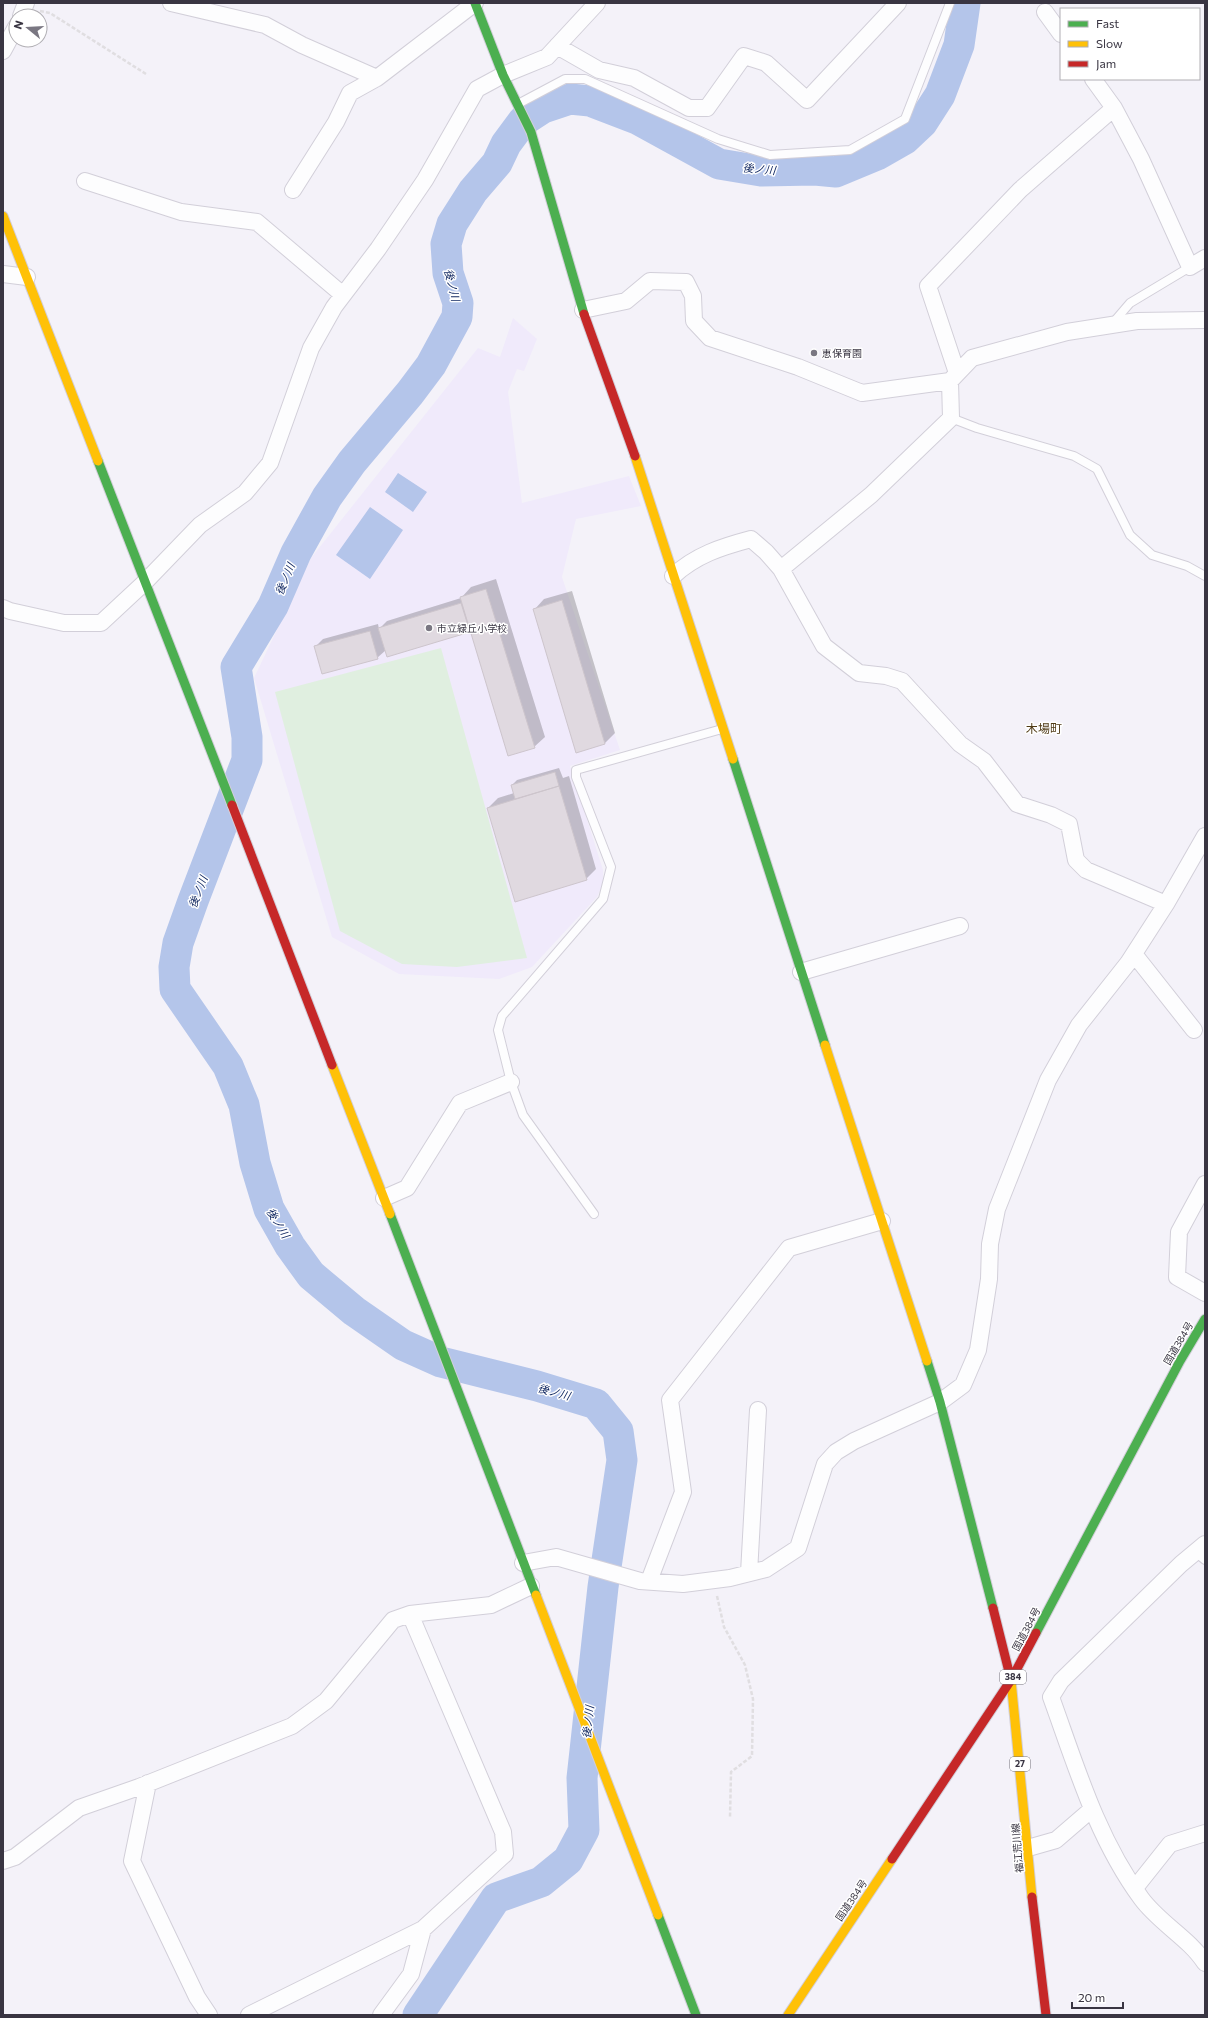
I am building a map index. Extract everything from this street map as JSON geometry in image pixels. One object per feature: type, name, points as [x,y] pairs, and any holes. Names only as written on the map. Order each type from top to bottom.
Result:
[{"type":"main road","name":"福江荒川線","points":[[475,3],[503,75],[530,132],[583,310],[647,492],[722,729],[940,1402],[1011,1680],[1046,2015]]},
{"type":"main road","points":[[3,216],[144,583],[222,777],[696,2015]]},
{"type":"main road","name":"国道384号","points":[[788,2015],[1011,1680],[1180,1361],[1205,1318]]},
{"type":"street","points":[[171,3],[266,25],[302,45],[377,78]]},
{"type":"street","points":[[293,190],[336,122],[350,93],[377,78],[475,3]]},
{"type":"street","points":[[3,608],[10,611],[64,623],[101,623],[144,583],[200,525],[245,493],[270,463],[311,348],[343,295],[378,249],[425,180],[477,89],[503,75],[547,57],[597,3]]},
{"type":"street","points":[[557,46],[599,70],[634,78],[689,108],[708,108],[744,56],[766,63],[807,100],[898,3]]},
{"type":"street","points":[[1045,12],[1060,33]]},
{"type":"street","points":[[3,51],[8,42]]},
{"type":"street","points":[[1094,80],[1114,108],[1141,159],[1190,267],[1205,258]]},
{"type":"street","points":[[781,569],[871,495],[951,418],[954,377],[928,286],[1020,190],[1114,108]]},
{"type":"street","points":[[85,180],[181,212],[257,222],[343,295]]},
{"type":"street","points":[[3,274],[26,277]]},
{"type":"street","points":[[583,310],[626,300],[650,281],[686,282],[693,296],[694,321],[710,338],[798,367],[862,392],[954,377],[972,358],[1067,332],[1137,321],[1205,320],[1205,324]]},
{"type":"street","points":[[673,576],[685,565],[717,548],[751,539],[766,552],[781,569],[824,646],[859,673],[886,676],[902,681],[960,744],[984,761],[1018,804],[1052,815],[1069,824],[1076,860],[1086,870],[1166,904]]},
{"type":"street","points":[[523,1563],[556,1558],[640,1581],[684,1584],[713,1580],[766,1569],[798,1548],[826,1464],[836,1452],[854,1441],[940,1402],[963,1385],[978,1350],[989,1279],[990,1244],[997,1209],[1048,1080],[1079,1025],[1134,954],[1166,904],[1205,836]]},
{"type":"street","points":[[801,972],[960,926]]},
{"type":"street","points":[[1134,954],[1194,1030]]},
{"type":"street","points":[[384,1198],[406,1188],[460,1103],[510,1082]]},
{"type":"street","points":[[1205,1184],[1179,1232],[1177,1277],[1205,1293]]},
{"type":"street","points":[[649,1581],[683,1492],[670,1400],[789,1248],[882,1221]]},
{"type":"street","points":[[749,1573],[758,1410]]},
{"type":"street","points":[[1202,1552],[1061,1681],[1051,1698],[1092,1809],[1106,1840],[1142,1899],[1205,1963]]},
{"type":"street","points":[[3,1861],[15,1857],[79,1808],[148,1783],[292,1726],[326,1701],[393,1620],[410,1614],[492,1604],[531,1586]]},
{"type":"street","points":[[250,2015],[423,1929],[505,1854],[503,1832],[410,1614]]},
{"type":"street","points":[[148,1783],[132,1861],[197,1997],[209,2015]]},
{"type":"street","points":[[1028,1848],[1056,1840],[1092,1809]]},
{"type":"street","points":[[1135,1888],[1170,1844],[1205,1832]]},
{"type":"street","points":[[380,2015],[410,1974],[423,1929]]},
{"type":"lane","points":[[517,104],[565,79],[585,79],[718,138],[770,155],[850,150],[905,119],[950,3]]},
{"type":"lane","points":[[1111,325],[1130,302],[1190,267]]},
{"type":"lane","points":[[951,418],[977,428],[1074,456],[1097,469],[1130,535],[1152,555],[1187,566],[1205,576]]},
{"type":"lane","points":[[594,1214],[523,1115],[510,1082],[498,1030],[502,1016],[603,899],[611,867],[576,777],[576,770],[722,729]]},
{"type":"path","points":[[48,13],[146,74]]},
{"type":"path","points":[[713,1580],[724,1627],[745,1665],[753,1699],[752,1756],[731,1772],[730,1817]]},
{"type":"shaded area","name":"市立緑丘小学校","points":[[513,318],[537,339],[524,371],[517,369],[508,392],[522,503],[629,476],[641,506],[576,519],[562,577],[620,750],[570,766],[603,870],[603,883],[597,897],[532,967],[499,979],[399,974],[332,937],[254,678],[311,558],[478,348],[500,357]]},
{"type":"green space","points":[[441,648],[527,958],[457,967],[402,964],[340,931],[275,692]]},
{"type":"water","points":[[398,473],[427,492],[413,512],[385,492]]},
{"type":"water","points":[[370,507],[403,530],[370,579],[336,555]]},
{"type":"building","points":[[486,589],[535,748],[508,756],[460,597]]},
{"type":"building","points":[[562,600],[605,744],[576,753],[533,609]]},
{"type":"building","points":[[461,603],[470,632],[387,657],[378,628]]},
{"type":"building","points":[[370,631],[378,659],[322,674],[314,646]]},
{"type":"building","points":[[555,772],[559,786],[515,799],[511,785]]},
{"type":"building","points":[[559,786],[587,880],[515,902],[487,808]]},
{"type":"waterway","name":"後ノ川","points":[[418,2015],[496,1898],[541,1882],[568,1860],[584,1830],[582,1778],[603,1587],[622,1460],[618,1431],[596,1404],[537,1386],[441,1362],[403,1345],[354,1311],[311,1275],[290,1246],[269,1209],[255,1163],[244,1105],[228,1066],[175,989],[174,967],[178,943],[247,760],[247,737],[236,667],[273,606],[296,553],[327,497],[352,462],[410,393],[431,365],[457,317],[458,303],[448,273],[446,244],[452,224],[473,191],[497,163],[506,144],[523,121],[543,108],[570,99],[590,101],[637,119],[719,164],[761,171],[815,170],[836,172],[877,155],[905,139],[922,123],[940,95],[959,45],[965,3]]},
{"type":"traffic: fast","points":[[475,3],[503,75],[531,132],[584,314]]},
{"type":"traffic: fast","points":[[98,461],[232,805]]},
{"type":"traffic: fast","points":[[733,759],[825,1045]]},
{"type":"traffic: fast","points":[[390,1214],[536,1595]]},
{"type":"traffic: fast","points":[[1036,1633],[1180,1361],[1205,1319]]},
{"type":"traffic: fast","points":[[927,1361],[940,1402],[993,1608]]},
{"type":"traffic: fast","points":[[658,1915],[696,2015]]},
{"type":"traffic: slow","points":[[3,216],[98,461]]},
{"type":"traffic: slow","points":[[635,456],[733,759]]},
{"type":"traffic: slow","points":[[825,1045],[927,1361]]},
{"type":"traffic: slow","points":[[332,1065],[390,1214]]},
{"type":"traffic: slow","points":[[536,1595],[658,1915]]},
{"type":"traffic: slow","points":[[1011,1680],[1032,1897]]},
{"type":"traffic: slow","points":[[788,2015],[892,1859]]},
{"type":"traffic: jam","points":[[584,314],[635,456]]},
{"type":"traffic: jam","points":[[232,805],[332,1065]]},
{"type":"traffic: jam","points":[[993,1608],[1011,1680]]},
{"type":"traffic: jam","points":[[892,1859],[1011,1680],[1036,1633]]},
{"type":"traffic: jam","points":[[1032,1897],[1046,2015]]},
{"type":"place","name":"恵保育園","points":[[814,353]]},
{"type":"place","name":"市立緑丘小学校","points":[[429,628]]},
{"type":"district","name":"木場町","points":[[1044,729]]}]
